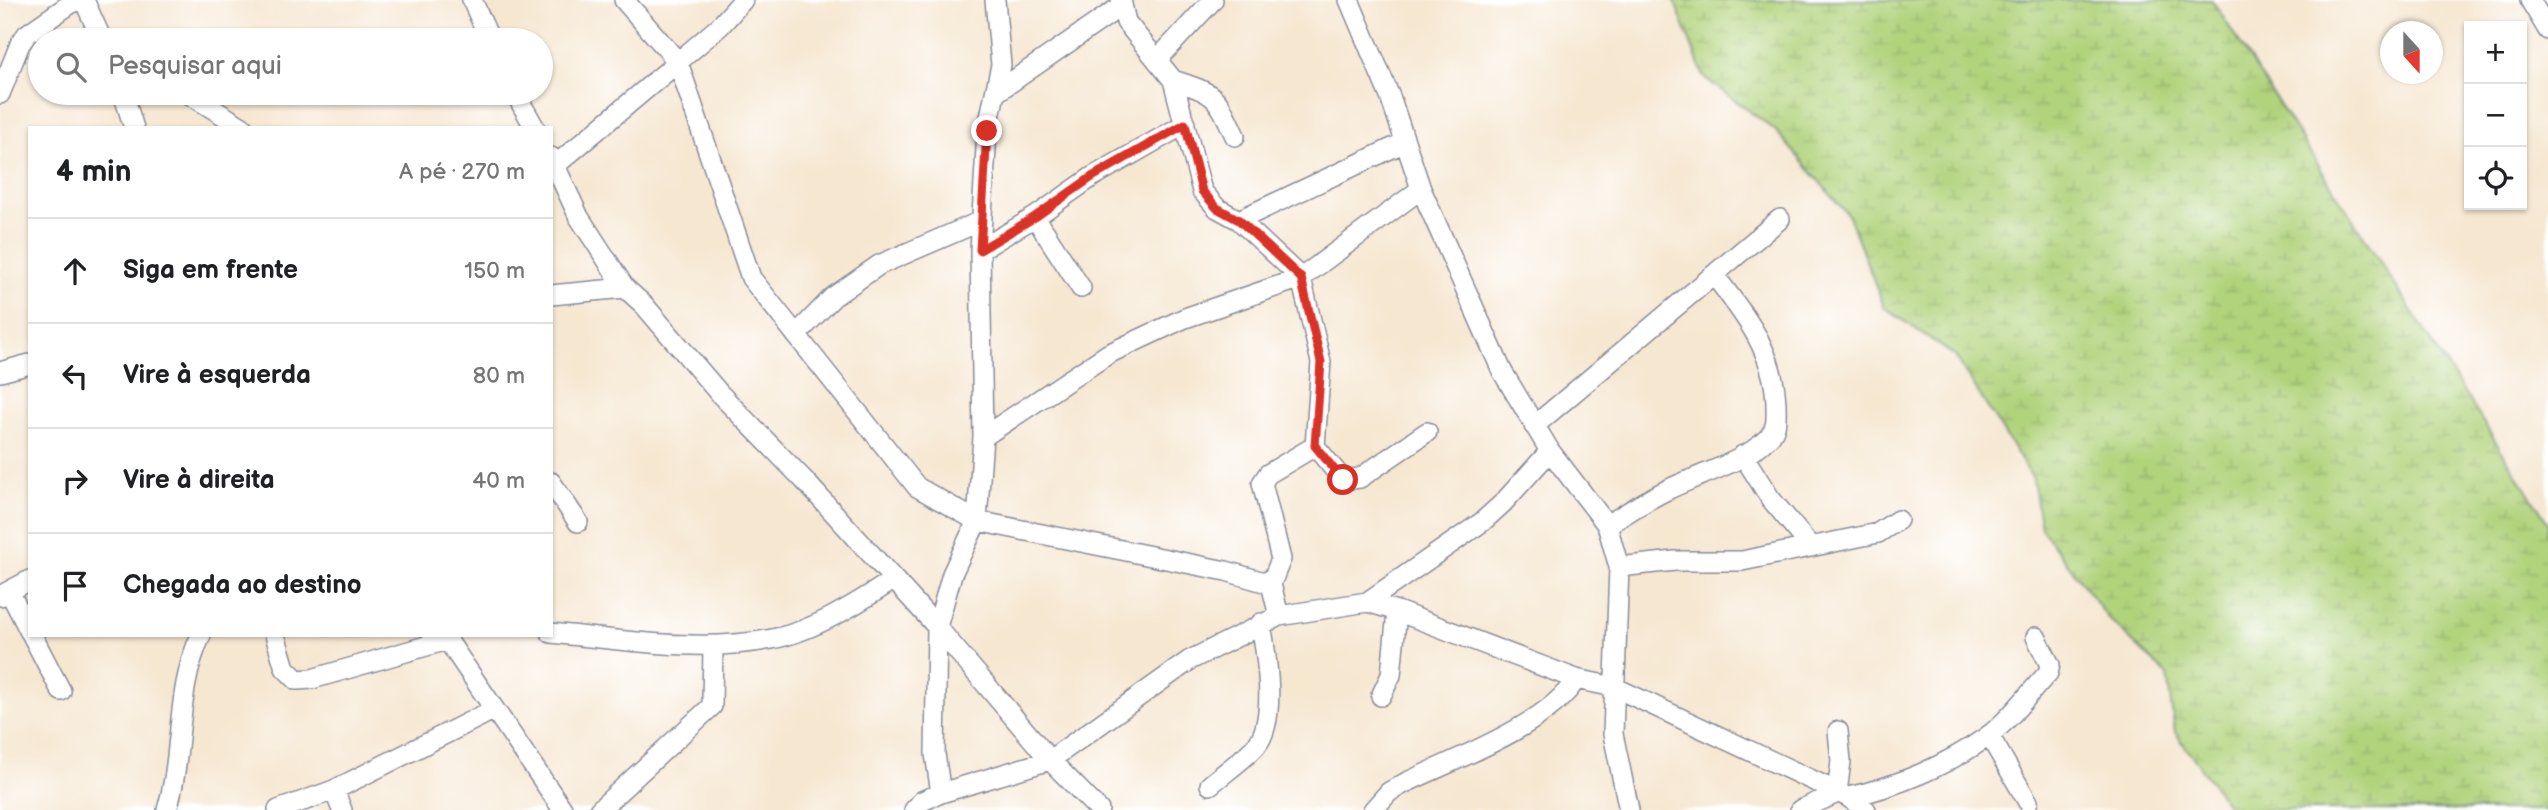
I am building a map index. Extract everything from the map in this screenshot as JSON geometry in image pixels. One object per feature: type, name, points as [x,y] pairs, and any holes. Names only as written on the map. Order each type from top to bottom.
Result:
[{"type":"street","points":[[36,28],[76,0]]},
{"type":"street","points":[[84,0],[97,28]]},
{"type":"street","points":[[472,0],[485,28]]},
{"type":"street","points":[[624,0],[678,62],[751,278],[917,487],[977,521],[1226,571],[1271,584]]},
{"type":"street","points":[[743,0],[720,26],[553,164],[579,217],[625,288],[937,627],[1050,760],[1099,810]]},
{"type":"street","points":[[941,793],[936,754],[937,627],[952,575],[977,521],[983,437],[980,250],[987,131],[1001,65],[995,0]]},
{"type":"street","points":[[1157,60],[1213,0]]},
{"type":"street","points":[[1349,0],[1391,99],[1421,189],[1502,372],[1550,451],[1607,525],[1619,567],[1613,734],[1629,810]]},
{"type":"street","points":[[2530,0],[2548,30]]},
{"type":"street","points":[[996,92],[1121,3],[1126,22],[1173,80],[1202,191],[1217,208],[1239,220],[1301,278],[1321,362],[1315,446],[1343,480],[1350,481],[1360,478],[1427,432]]},
{"type":"street","points":[[0,94],[20,44],[28,33]]},
{"type":"street","points":[[1173,80],[1207,90],[1216,99],[1236,136]]},
{"type":"street","points":[[127,105],[133,126]]},
{"type":"street","points":[[207,105],[241,126]]},
{"type":"street","points":[[522,105],[534,126]]},
{"type":"street","points":[[980,250],[1035,217],[1092,177],[1185,124]]},
{"type":"street","points":[[1239,220],[1405,142]]},
{"type":"street","points":[[983,437],[1108,354],[1185,318],[1301,278],[1421,189]]},
{"type":"street","points":[[1035,217],[1081,288]]},
{"type":"street","points":[[1534,426],[1780,219]]},
{"type":"street","points":[[796,335],[833,298],[879,265],[982,221]]},
{"type":"street","points":[[1607,525],[1665,491],[1743,455],[1768,438],[1776,426],[1772,371],[1756,333],[1714,275]]},
{"type":"street","points":[[553,295],[625,288]]},
{"type":"street","points":[[0,372],[28,365]]},
{"type":"street","points":[[1210,785],[1258,744],[1269,706],[1271,584],[1281,559],[1262,483],[1268,474],[1315,446]]},
{"type":"street","points":[[914,810],[922,801],[941,793],[1050,760],[1190,660],[1270,619],[1367,602],[1482,522],[1550,451]]},
{"type":"street","points":[[1743,455],[1770,498],[1811,547]]},
{"type":"street","points":[[553,485],[578,522]]},
{"type":"street","points":[[1619,567],[1675,561],[1742,561],[1878,533],[1898,520]]},
{"type":"street","points":[[553,633],[713,645],[774,639],[848,609],[893,580]]},
{"type":"street","points":[[28,581],[4,594],[28,630]]},
{"type":"street","points":[[1367,602],[1576,679],[1614,687],[1843,795],[1866,810]]},
{"type":"street","points":[[1381,696],[1391,675],[1396,611]]},
{"type":"street","points":[[1800,810],[1843,795],[1871,793],[1942,764],[1989,735],[2048,673],[2050,665],[2036,636]]},
{"type":"street","points":[[33,637],[61,691]]},
{"type":"street","points":[[167,810],[176,771],[184,682],[200,637]]},
{"type":"street","points":[[276,637],[285,668],[297,680],[312,680],[445,637],[563,810]]},
{"type":"street","points":[[599,810],[712,706],[713,645]]},
{"type":"street","points":[[1373,810],[1389,792],[1513,731],[1559,701],[1576,679]]},
{"type":"street","points":[[278,810],[334,790],[493,710]]},
{"type":"street","points":[[1838,731],[1843,795]]},
{"type":"street","points":[[1989,735],[2028,802]]},
{"type":"street","points":[[334,790],[342,810]]},
{"type":"green space","points":[[1674,0],[2212,0],[2548,523],[2548,810],[2231,810],[2175,732],[2167,675],[2108,618],[2041,528],[2033,479],[1955,356],[1884,307],[1849,216],[1776,131],[1704,77]]},
{"type":"route","points":[[987,131],[980,250],[1035,217],[1092,177],[1185,124],[1202,191],[1217,208],[1239,220],[1301,278],[1312,315],[1321,362],[1315,446],[1343,480]]}]
